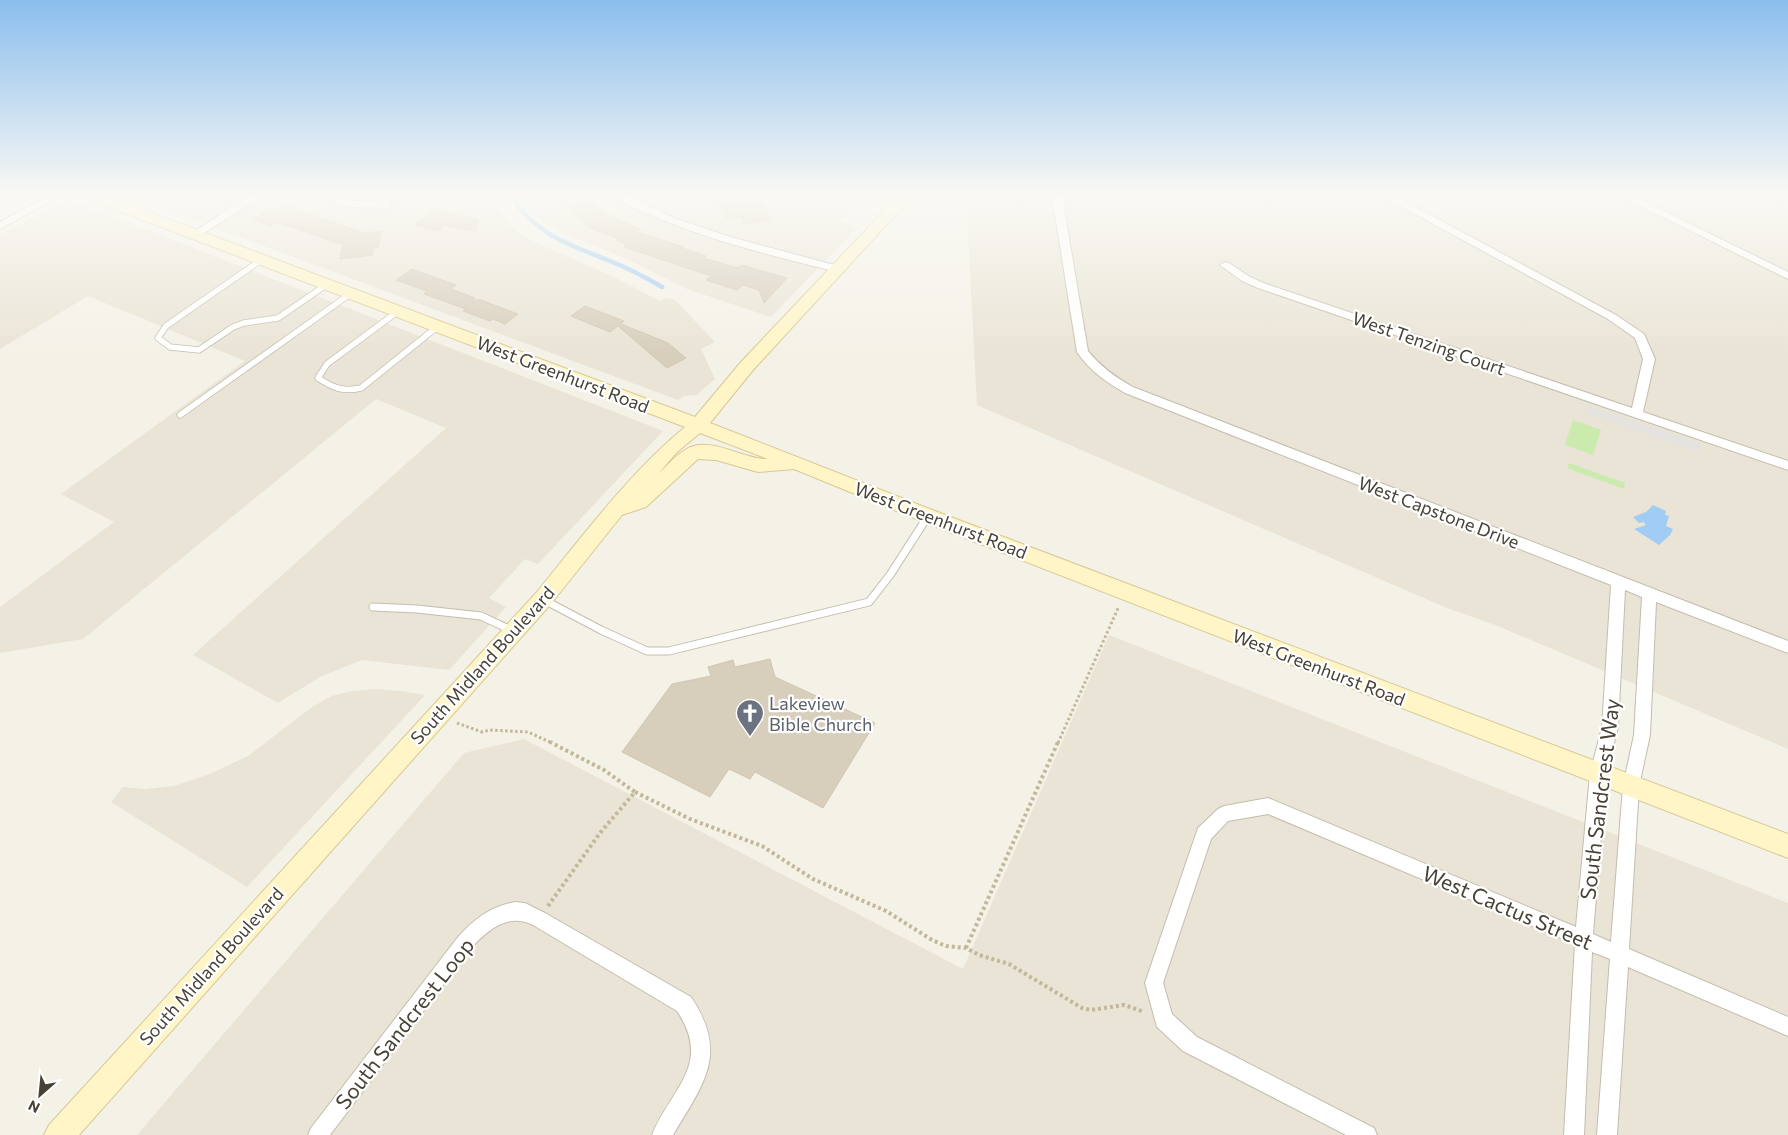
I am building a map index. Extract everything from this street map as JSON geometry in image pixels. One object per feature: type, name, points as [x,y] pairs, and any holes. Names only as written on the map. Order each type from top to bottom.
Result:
[{"type":"main road","name":"West Greenhurst Road","points":[[231,249],[698,425],[928,516],[1788,846]]},
{"type":"main road","name":"South Midland Boulevard","points":[[59,1135],[543,599],[614,511],[670,448],[698,425],[747,366],[856,249]]},
{"type":"main road","points":[[614,511],[639,502],[692,454],[703,451],[716,453],[754,465],[799,464]]},
{"type":"street","points":[[762,249],[838,268]]},
{"type":"street","name":"West Capstone Drive","points":[[1067,249],[1083,352],[1095,367],[1110,379],[1129,390],[1788,647]]},
{"type":"street","points":[[1486,249],[1612,316],[1640,336],[1649,358],[1636,415]]},
{"type":"street","points":[[1733,249],[1788,276]]},
{"type":"street","name":"West Tenzing Court","points":[[1225,265],[1246,279],[1262,286],[1788,466]]},
{"type":"street","name":"South Sandcrest Way","points":[[1574,1135],[1584,938],[1598,774],[1610,727],[1618,582]]},
{"type":"street","name":"South Sandcrest Way","points":[[1606,1135],[1631,786],[1642,735],[1649,594]]},
{"type":"street","name":"West Cactus Street","points":[[1164,1020],[1154,983],[1204,834],[1224,814],[1268,806],[1584,938],[1788,1027]]},
{"type":"street","name":"South Sandcrest Loop","points":[[318,1135],[476,928],[508,912],[523,912],[539,919],[684,1004],[693,1014],[703,1040],[703,1055],[696,1075],[662,1135]]},
{"type":"street","points":[[1164,1020],[1190,1044],[1367,1135]]},
{"type":"lane","points":[[261,260],[166,326],[158,338],[170,348],[198,350],[244,322],[278,318],[326,285]]},
{"type":"lane","points":[[180,414],[350,294]]},
{"type":"lane","points":[[397,312],[327,364],[318,378],[336,389],[346,392],[360,388],[437,327]]},
{"type":"lane","points":[[543,599],[647,651],[669,651],[869,602],[890,575],[928,516]]},
{"type":"lane","points":[[373,607],[417,609],[481,616],[514,631]]},
{"type":"path","points":[[966,948],[1125,592]]},
{"type":"path","points":[[439,714],[469,729],[482,732],[490,730],[528,732],[582,757],[634,792],[690,819],[762,846],[813,878],[886,911],[932,940],[946,946],[966,948],[979,955],[1010,964],[1082,1008],[1092,1010],[1124,1005],[1164,1020]]},
{"type":"path","points":[[539,919],[600,833],[634,792]]},
{"type":"shaded area","points":[[0,249],[196,249],[663,431],[538,564],[525,559],[489,598],[506,607],[449,670],[362,660],[320,677],[278,703],[193,655],[446,428],[376,399],[83,639],[0,653],[0,607],[114,522],[61,494],[245,361],[88,296],[0,349]]},
{"type":"shaded area","points":[[272,249],[551,249],[610,275],[660,301],[665,298],[675,300],[715,342],[701,349],[715,379],[696,395],[684,396],[678,400]]},
{"type":"shaded area","points":[[602,249],[837,249],[771,317],[687,289]]},
{"type":"shaded area","points":[[969,249],[1788,249],[1788,749],[1498,626],[1447,608],[977,405]]},
{"type":"shaded area","points":[[1587,405],[1700,443],[1698,452],[1585,413]]},
{"type":"shaded area","points":[[1109,635],[1788,903],[1788,1135],[137,1135],[464,753],[524,739],[963,969]]},
{"type":"shaded area","points":[[376,689],[425,695],[247,887],[111,802],[123,787],[145,789],[174,786],[210,774],[248,756],[312,707],[332,696],[352,691]]},
{"type":"green space","points":[[1573,420],[1601,430],[1593,455],[1565,445]]},
{"type":"green space","points":[[1569,463],[1625,483],[1624,489],[1567,468]]},
{"type":"water","points":[[1653,505],[1666,511],[1665,515],[1669,516],[1666,526],[1673,529],[1670,535],[1659,545],[1634,529],[1646,525],[1644,522],[1639,523],[1633,517],[1646,512]]},
{"type":"building","points":[[342,249],[373,249],[372,255],[340,259]]},
{"type":"building","points":[[630,249],[685,249],[706,256],[704,258],[738,268],[741,265],[787,278],[764,303],[759,290],[743,285],[737,290],[706,280],[711,276]]},
{"type":"building","points":[[412,269],[456,285],[451,289],[475,298],[472,304],[478,299],[518,314],[505,324],[493,319],[490,321],[463,311],[466,309],[424,294],[427,291],[396,280]]},
{"type":"building","points":[[585,306],[624,321],[621,324],[668,343],[686,358],[667,368],[618,326],[610,332],[571,316]]},
{"type":"building","name":"Lakeview Bible Church","points":[[770,659],[775,677],[875,723],[823,808],[755,772],[750,779],[729,769],[710,797],[622,752],[672,684],[711,676],[708,667],[733,660],[735,667]]},
{"type":"waterway","points":[[580,249],[643,276],[662,287]]},
{"type":"place","name":"Lakeview Bible Church","points":[[750,737]]}]
